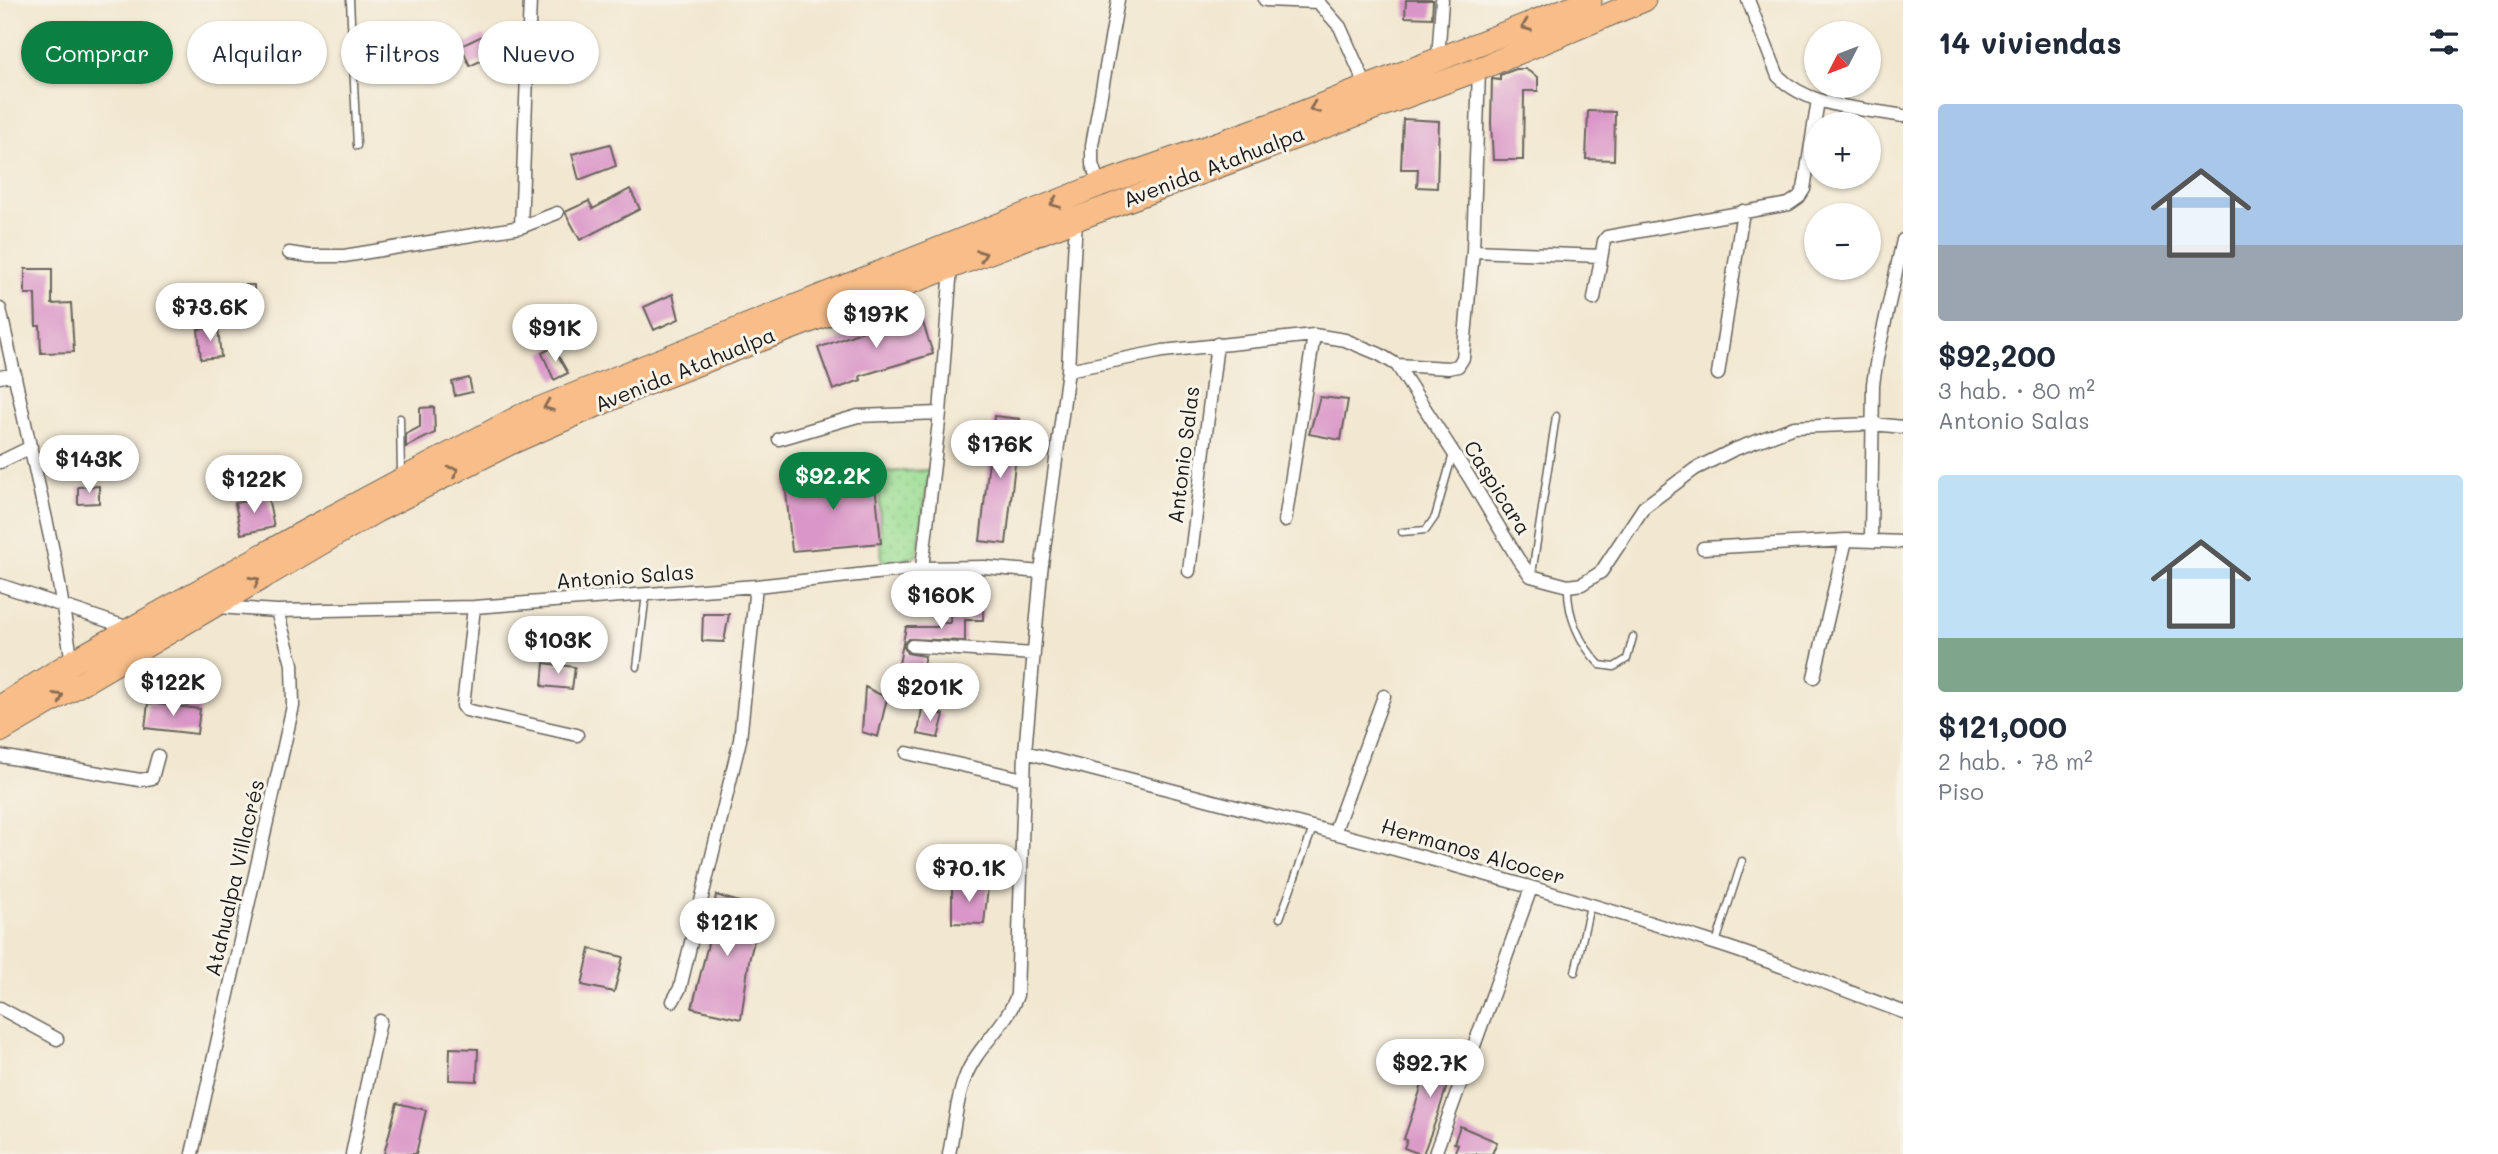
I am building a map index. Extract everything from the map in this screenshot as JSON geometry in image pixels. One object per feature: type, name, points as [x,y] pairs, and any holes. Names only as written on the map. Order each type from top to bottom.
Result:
[{"type":"highway","name":"Avenida Atahualpa","points":[[0,706],[72,662],[401,479],[522,416],[1099,185],[1276,123],[1590,0]]},
{"type":"highway","name":"Avenida Atahualpa","points":[[0,731],[376,511],[508,444],[645,384],[1479,69],[1644,0]]},
{"type":"street","points":[[521,228],[530,0]]},
{"type":"street","points":[[1099,185],[1092,164],[1092,145],[1118,0]]},
{"type":"street","points":[[1265,0],[1318,1],[1340,27],[1367,88]]},
{"type":"street","points":[[1438,60],[1443,0]]},
{"type":"street","points":[[1748,0],[1778,76],[1798,93],[1818,100],[1903,116]]},
{"type":"street","points":[[1397,365],[1448,368],[1458,366],[1463,358],[1473,251],[1479,69]]},
{"type":"street","points":[[1594,299],[1604,241],[1613,235],[1789,204],[1799,197],[1804,189],[1818,100]]},
{"type":"street","points":[[1718,374],[1743,211]]},
{"type":"street","points":[[289,253],[344,256],[521,228],[557,213]]},
{"type":"street","points":[[949,1154],[964,1079],[1012,1011],[1017,995],[1024,752],[1041,572],[1068,370],[1076,219]]},
{"type":"street","points":[[1871,540],[1877,358],[1903,240]]},
{"type":"street","points":[[1473,251],[1601,256]]},
{"type":"street","points":[[922,568],[940,413],[951,267]]},
{"type":"street","points":[[0,309],[55,560],[72,662]]},
{"type":"street","points":[[1284,520],[1314,335]]},
{"type":"street","name":"Caspicara","points":[[1068,370],[1163,351],[1314,335],[1345,340],[1379,354],[1397,365],[1531,576]]},
{"type":"street","name":"Antonio Salas","points":[[1189,571],[1217,344]]},
{"type":"street","points":[[0,377],[15,374]]},
{"type":"street","points":[[779,439],[858,416],[940,413]]},
{"type":"street","points":[[1531,576],[1568,586],[1582,584],[1601,572],[1644,507],[1695,470],[1733,450],[1794,427],[1873,424],[1903,427]]},
{"type":"street","points":[[0,462],[31,447]]},
{"type":"street","points":[[1814,677],[1846,540]]},
{"type":"street","points":[[1703,548],[1846,540],[1903,542]]},
{"type":"street","name":"Antonio Salas","points":[[211,607],[277,611],[474,607],[756,586],[922,568],[984,567],[1041,572]]},
{"type":"street","points":[[0,585],[132,629]]},
{"type":"street","points":[[673,1001],[680,988],[740,740],[756,586]]},
{"type":"street","points":[[474,607],[463,706],[466,710],[577,734]]},
{"type":"street","name":"Atahualpa Villacrés","points":[[192,1154],[293,706],[292,664],[277,611]]},
{"type":"street","points":[[912,646],[1034,654]]},
{"type":"street","points":[[1334,832],[1384,696]]},
{"type":"street","name":"Hermanos Alcocer","points":[[1024,752],[1334,832],[1531,888],[1716,943],[1903,1012]]},
{"type":"street","points":[[907,753],[1024,779]]},
{"type":"street","points":[[0,756],[140,780],[152,778],[158,756]]},
{"type":"street","points":[[1435,1154],[1531,888]]},
{"type":"street","points":[[0,1009],[57,1039]]},
{"type":"street","points":[[352,1154],[380,1021]]},
{"type":"lane","points":[[350,0],[357,146]]},
{"type":"lane","points":[[1531,576],[1556,415]]},
{"type":"lane","points":[[400,418],[401,479]]},
{"type":"lane","points":[[1402,532],[1426,530],[1435,517],[1453,454]]},
{"type":"lane","points":[[1568,586],[1567,605],[1575,626],[1587,652],[1600,665],[1614,667],[1627,659],[1633,637]]},
{"type":"lane","points":[[638,667],[646,594]]},
{"type":"lane","points":[[1280,918],[1313,827]]},
{"type":"lane","points":[[1716,943],[1742,861]]},
{"type":"lane","points":[[1575,972],[1590,906]]},
{"type":"green space","points":[[929,470],[917,556],[882,565],[878,472]]},
{"type":"building","points":[[1406,0],[1433,0],[1432,18],[1405,17]]},
{"type":"building","points":[[478,38],[478,62],[470,66],[464,53],[464,45]]},
{"type":"building","points":[[1516,69],[1525,69],[1538,77],[1538,91],[1524,91],[1523,160],[1493,160],[1492,79],[1500,80],[1500,75]]},
{"type":"building","points":[[1588,111],[1615,112],[1614,160],[1586,159]]},
{"type":"building","points":[[1403,119],[1439,121],[1437,188],[1417,187],[1418,169],[1401,169]]},
{"type":"building","points":[[610,144],[616,166],[579,180],[572,154]]},
{"type":"building","points":[[630,189],[640,209],[580,240],[565,212],[589,201],[593,209]]},
{"type":"building","points":[[25,269],[52,269],[52,304],[71,303],[74,352],[41,353],[40,326],[36,326],[35,294],[25,294]]},
{"type":"building","points":[[226,285],[254,285],[254,309],[226,310]]},
{"type":"building","points":[[673,294],[679,319],[654,330],[644,307]]},
{"type":"building","points":[[919,310],[933,354],[860,376],[861,380],[833,390],[818,348]]},
{"type":"building","points":[[218,327],[221,357],[201,359],[198,329]]},
{"type":"building","points":[[553,347],[568,373],[554,380],[542,353]]},
{"type":"building","points":[[469,378],[472,392],[455,396],[452,382]]},
{"type":"building","points":[[1320,397],[1348,400],[1341,440],[1309,434]]},
{"type":"building","points":[[434,407],[435,433],[406,447],[406,434],[420,427],[420,408]]},
{"type":"building","points":[[994,416],[1020,419],[1006,544],[980,541]]},
{"type":"building","points":[[874,474],[881,543],[792,551],[785,482]]},
{"type":"building","points":[[99,486],[99,503],[78,504],[78,487]]},
{"type":"building","points":[[268,497],[274,527],[241,534],[235,503]]},
{"type":"building","points":[[952,579],[984,580],[983,620],[965,620],[965,641],[908,639],[903,645],[907,653],[925,656],[916,696],[894,690],[906,627],[938,627],[938,623],[950,623]]},
{"type":"building","points":[[703,614],[729,614],[724,642],[702,641]]},
{"type":"building","points":[[544,663],[575,667],[572,689],[542,686]]},
{"type":"building","points":[[865,687],[887,698],[878,737],[862,732]]},
{"type":"building","points":[[148,703],[200,709],[197,734],[145,728]]},
{"type":"building","points":[[922,708],[944,715],[938,738],[918,734]]},
{"type":"building","points":[[952,882],[988,887],[984,924],[952,923]]},
{"type":"building","points":[[716,895],[762,909],[749,961],[741,1019],[692,1008],[707,948]]},
{"type":"building","points":[[590,949],[623,957],[614,992],[582,985]]},
{"type":"building","points":[[1436,1043],[1458,1051],[1437,1117],[1423,1154],[1420,1154],[1404,1148],[1407,1140],[1404,1139]]},
{"type":"building","points":[[450,1048],[478,1049],[477,1081],[449,1080]]},
{"type":"building","points":[[397,1103],[426,1110],[416,1154],[384,1154]]},
{"type":"building","points":[[1460,1126],[1497,1142],[1492,1154],[1454,1154],[1458,1144],[1454,1143]]}]
